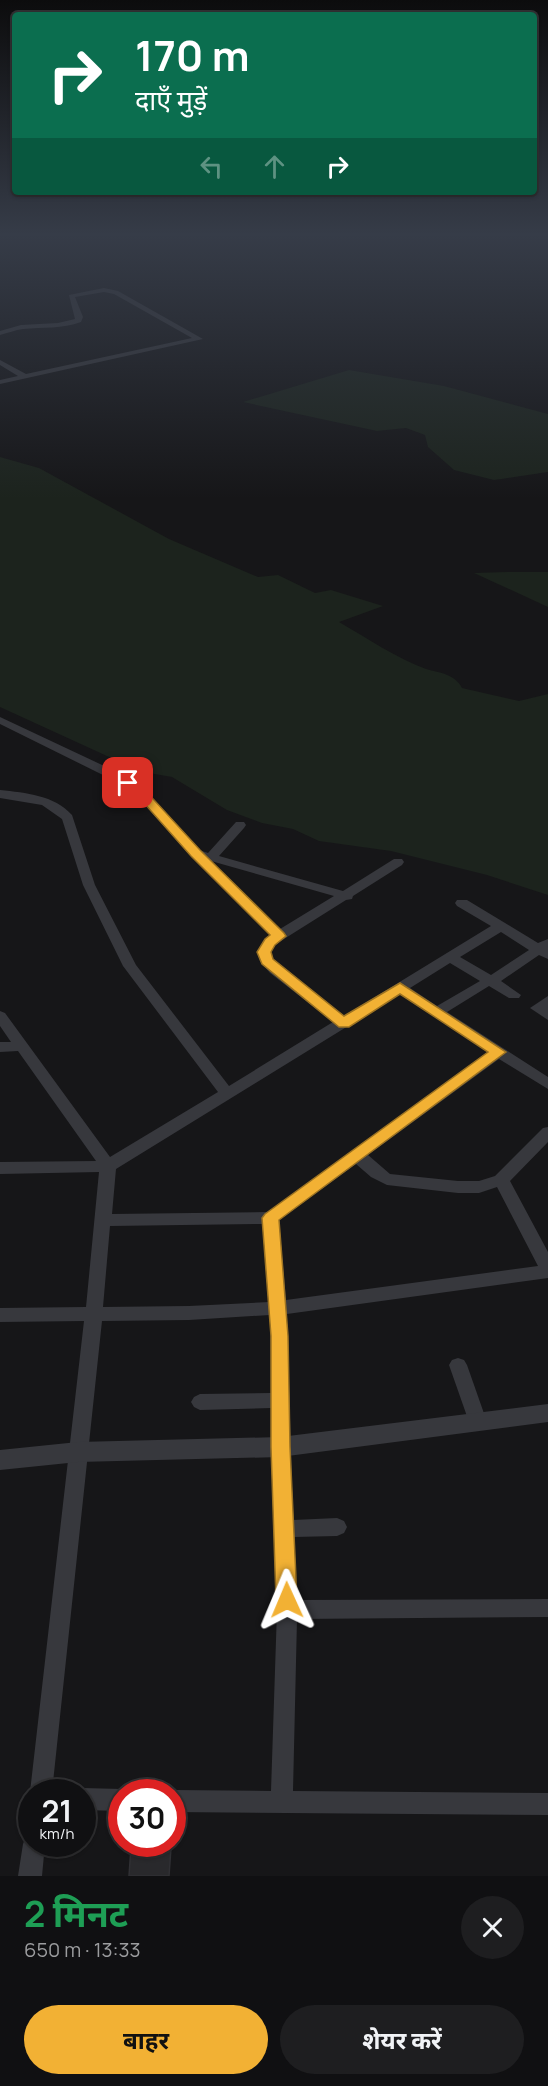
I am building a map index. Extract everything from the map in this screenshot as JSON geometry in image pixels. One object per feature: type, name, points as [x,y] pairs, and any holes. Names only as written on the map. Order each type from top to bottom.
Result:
[{"type":"street","points":[[0,333],[24,327],[54,327],[68,324]]},
{"type":"street","points":[[0,382],[199,339],[172,324]]},
{"type":"street","points":[[0,362],[25,377]]},
{"type":"street","points":[[0,720],[128,783],[140,792],[195,853],[279,936]]},
{"type":"street","points":[[0,794],[37,799],[62,810],[68,818],[89,885],[105,921],[130,966],[227,1094]]},
{"type":"street","points":[[211,857],[240,825]]},
{"type":"street","points":[[195,853],[347,896]]},
{"type":"street","points":[[344,1023],[267,961],[264,952],[270,942],[347,896],[398,862]]},
{"type":"street","points":[[462,903],[500,927],[545,949]]},
{"type":"street","points":[[0,1168],[108,1166],[500,927]]},
{"type":"street","points":[[437,1012],[545,949]]},
{"type":"street","points":[[451,958],[487,984],[514,995]]},
{"type":"street","points":[[400,988],[548,1084]]},
{"type":"street","points":[[548,1001],[537,1008],[548,1015]]},
{"type":"street","points":[[0,1016],[108,1166],[42,1779]]},
{"type":"street","points":[[0,1047],[21,1046]]},
{"type":"street","points":[[102,1220],[271,1218],[498,1052]]},
{"type":"street","points":[[357,1155],[376,1173],[387,1179],[458,1187],[479,1187],[501,1180],[548,1131]]},
{"type":"street","points":[[0,1315],[93,1316],[278,1308],[548,1269],[501,1180]]},
{"type":"street","points":[[271,1218],[278,1308],[280,1447],[287,1610],[282,1803]]},
{"type":"street","points":[[458,1365],[478,1422]]},
{"type":"street","points":[[200,1402],[279,1400]]},
{"type":"street","points":[[0,1460],[78,1452],[280,1447],[548,1413]]},
{"type":"street","points":[[285,1529],[337,1527]]},
{"type":"street","points":[[287,1610],[548,1608]]},
{"type":"street","points":[[186,1801],[548,1804]]},
{"type":"street","points":[[30,1876],[32,1857]]},
{"type":"shaded area","points":[[349,370],[444,386],[548,414],[548,472],[494,480],[454,470],[428,447],[425,435],[406,428],[377,431],[243,402]]},
{"type":"shaded area","points":[[0,457],[39,468],[169,539],[258,577],[278,575],[315,593],[331,590],[383,606],[339,622],[404,659],[451,677],[462,688],[519,701],[548,694],[548,895],[487,875],[391,851],[319,841],[293,829],[262,823],[227,810],[172,777],[149,773],[107,756],[0,707]]},
{"type":"shaded area","points":[[548,572],[548,607],[474,573]]},
{"type":"building","points":[[130,1857],[170,1857],[169,1876],[129,1876]]},
{"type":"route","points":[[128,783],[140,792],[195,853],[279,936],[270,942],[264,952],[267,961],[275,970],[344,1023],[400,988],[498,1052],[271,1218],[280,1336],[280,1447],[287,1600]]}]
